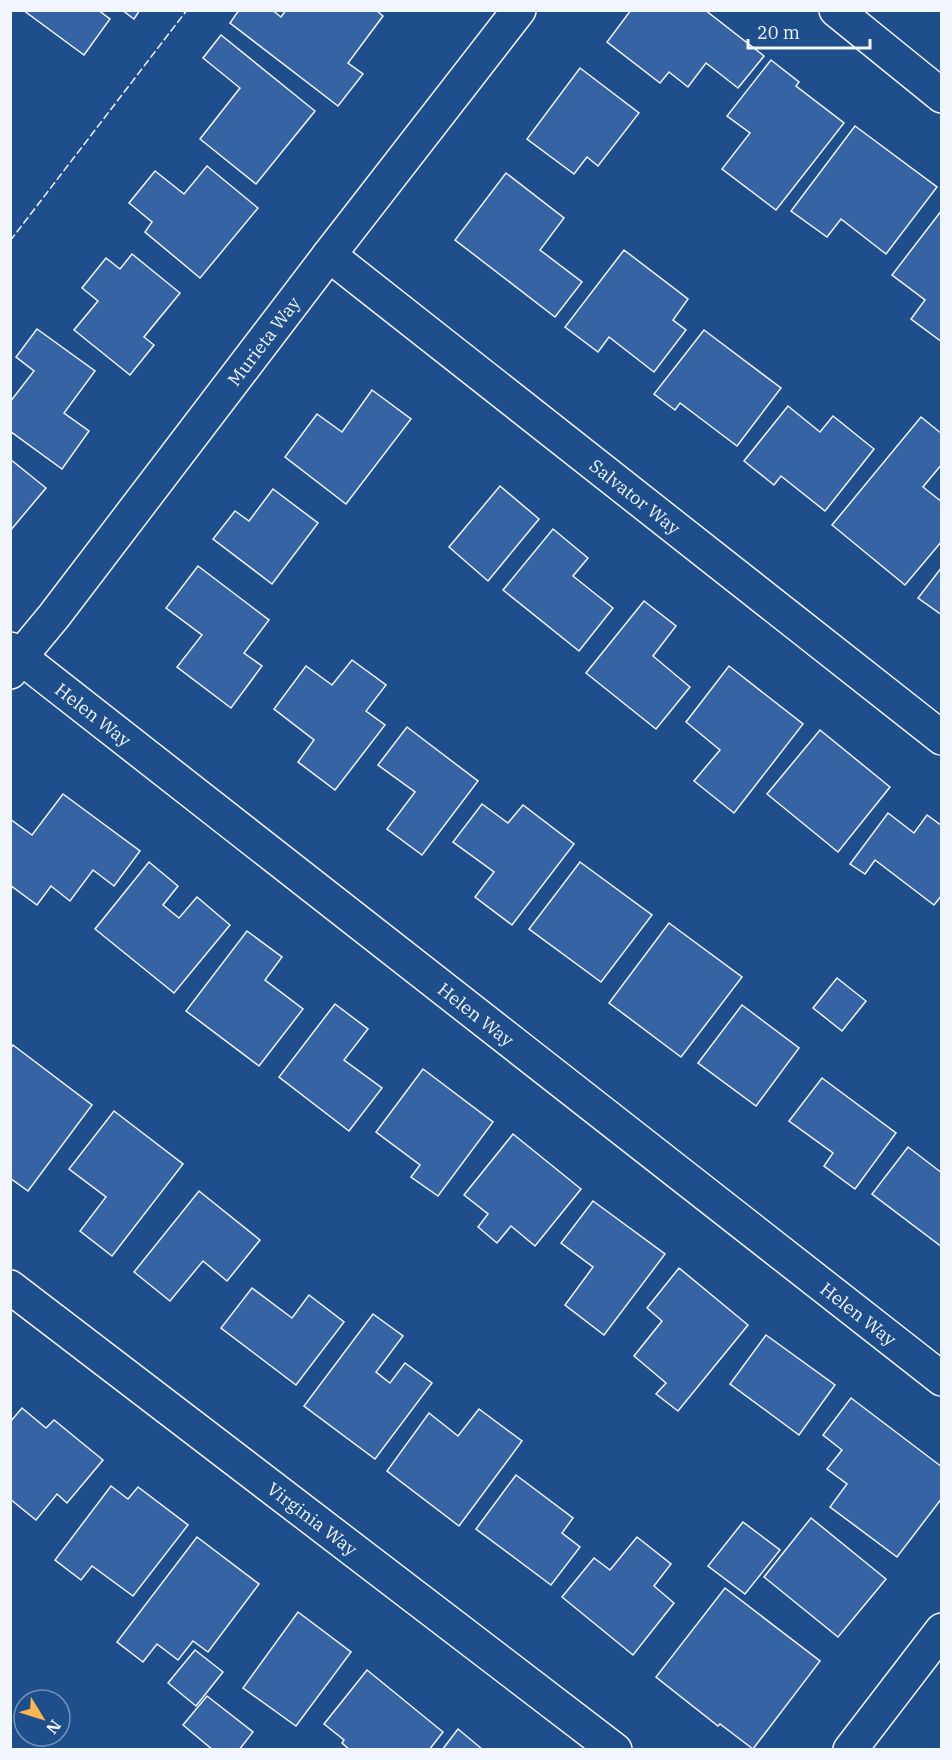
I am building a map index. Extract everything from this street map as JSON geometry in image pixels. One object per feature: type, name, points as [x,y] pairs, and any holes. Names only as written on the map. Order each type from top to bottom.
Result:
[{"type":"street","name":"Murieta Way","points":[[14,659],[54,616],[519,10]]},
{"type":"street","points":[[836,10],[942,96]]},
{"type":"street","name":"Salvator Way","points":[[329,255],[942,738]]},
{"type":"street","name":"Helen Way","points":[[14,659],[942,1379]]},
{"type":"street","name":"Virginia Way","points":[[10,1287],[615,1749]]},
{"type":"street","points":[[850,1749],[942,1630]]},
{"type":"building","points":[[23,10],[98,10],[110,19],[84,55]]},
{"type":"building","points":[[122,10],[140,10],[134,19]]},
{"type":"building","points":[[239,10],[272,10],[281,17],[286,10],[376,10],[383,16],[348,63],[363,74],[338,106],[230,23]]},
{"type":"building","points":[[631,10],[705,10],[764,56],[738,88],[706,63],[688,87],[669,72],[660,83],[607,42]]},
{"type":"building","points":[[221,35],[315,111],[256,184],[200,139],[240,88],[203,58]]},
{"type":"building","points":[[771,60],[799,82],[796,86],[844,123],[776,210],[722,169],[750,133],[727,116]]},
{"type":"building","points":[[580,68],[639,113],[598,166],[587,157],[574,174],[527,139]]},
{"type":"building","points":[[855,126],[937,187],[886,254],[841,219],[827,237],[791,211]]},
{"type":"building","points":[[207,166],[258,208],[200,278],[145,232],[152,222],[129,203],[155,171],[184,194]]},
{"type":"building","points":[[506,173],[564,218],[540,250],[582,282],[555,317],[455,240]]},
{"type":"building","points":[[942,210],[942,342],[911,319],[925,300],[892,275]]},
{"type":"building","points":[[624,250],[688,299],[673,320],[686,330],[654,372],[609,337],[598,352],[565,327]]},
{"type":"building","points":[[132,254],[180,293],[144,337],[154,345],[130,375],[74,330],[98,301],[82,288],[106,258],[120,269]]},
{"type":"building","points":[[37,329],[95,371],[64,413],[89,431],[62,469],[10,431],[10,402],[34,371],[16,357]]},
{"type":"building","points":[[704,330],[781,388],[737,446],[680,403],[675,410],[654,394]]},
{"type":"building","points":[[372,390],[411,419],[346,504],[285,457],[317,414],[342,432]]},
{"type":"building","points":[[788,406],[820,432],[833,416],[874,449],[825,511],[781,476],[774,485],[744,461]]},
{"type":"building","points":[[921,417],[942,434],[942,464],[923,487],[942,502],[942,541],[905,585],[832,525]]},
{"type":"building","points":[[10,459],[46,488],[10,531]]},
{"type":"building","points":[[500,486],[539,519],[488,581],[449,547]]},
{"type":"building","points":[[273,489],[318,523],[272,584],[213,539],[235,511],[249,521]]},
{"type":"building","points":[[553,529],[588,558],[573,576],[613,608],[579,651],[503,590]]},
{"type":"building","points":[[198,566],[269,620],[244,653],[262,666],[231,708],[177,667],[202,635],[166,608]]},
{"type":"building","points":[[942,567],[942,615],[918,598]]},
{"type":"building","points":[[644,601],[676,626],[653,656],[690,687],[656,729],[586,673]]},
{"type":"building","points":[[352,660],[386,685],[366,711],[385,725],[335,790],[298,762],[314,740],[274,709],[306,666],[332,685]]},
{"type":"building","points":[[729,666],[803,724],[734,813],[694,781],[720,750],[686,722]]},
{"type":"building","points":[[407,727],[478,781],[422,855],[387,829],[415,792],[378,765]]},
{"type":"building","points":[[820,730],[890,787],[838,852],[767,794]]},
{"type":"building","points":[[63,794],[140,851],[114,886],[93,870],[70,901],[51,886],[37,905],[10,885],[10,819],[32,835]]},
{"type":"building","points":[[482,804],[508,823],[523,805],[574,844],[512,925],[475,897],[494,872],[453,842]]},
{"type":"building","points":[[888,813],[914,833],[927,815],[942,826],[942,895],[934,905],[875,860],[865,874],[850,864]]},
{"type":"building","points":[[149,862],[178,886],[163,905],[179,918],[197,897],[230,925],[174,993],[95,929]]},
{"type":"building","points":[[580,862],[652,915],[601,982],[529,929]]},
{"type":"building","points":[[669,923],[742,977],[681,1057],[609,1003]]},
{"type":"building","points":[[247,931],[282,957],[265,980],[303,1009],[259,1066],[186,1011]]},
{"type":"building","points":[[837,978],[866,1001],[842,1031],[813,1008]]},
{"type":"building","points":[[335,1004],[368,1029],[344,1060],[382,1088],[349,1131],[279,1077]]},
{"type":"building","points":[[742,1005],[799,1048],[756,1106],[698,1063]]},
{"type":"building","points":[[13,1045],[92,1105],[28,1191],[10,1178],[10,1049]]},
{"type":"building","points":[[423,1069],[493,1122],[438,1196],[411,1177],[420,1165],[376,1132]]},
{"type":"building","points":[[822,1078],[896,1133],[855,1189],[824,1166],[833,1153],[789,1121]]},
{"type":"building","points":[[114,1111],[183,1164],[112,1256],[80,1231],[106,1197],[69,1169]]},
{"type":"building","points":[[513,1134],[581,1189],[535,1246],[511,1226],[497,1243],[478,1227],[488,1214],[464,1195]]},
{"type":"building","points":[[908,1147],[942,1173],[942,1247],[872,1194]]},
{"type":"building","points":[[199,1191],[260,1240],[227,1281],[203,1261],[170,1301],[134,1272]]},
{"type":"building","points":[[593,1201],[665,1254],[604,1335],[565,1305],[593,1267],[561,1243]]},
{"type":"building","points":[[679,1268],[748,1325],[678,1411],[656,1394],[666,1383],[634,1356],[662,1321],[647,1308]]},
{"type":"building","points":[[252,1288],[292,1318],[309,1295],[344,1322],[296,1385],[221,1328]]},
{"type":"building","points":[[373,1314],[403,1336],[376,1372],[390,1383],[405,1363],[432,1383],[375,1459],[304,1406]]},
{"type":"building","points":[[766,1335],[835,1385],[799,1435],[730,1384]]},
{"type":"building","points":[[851,1398],[942,1467],[942,1498],[897,1557],[830,1507],[847,1484],[827,1469],[842,1450],[823,1435]]},
{"type":"building","points":[[22,1408],[46,1428],[54,1420],[103,1460],[67,1503],[57,1494],[36,1520],[10,1499],[10,1422]]},
{"type":"building","points":[[479,1409],[522,1441],[459,1526],[387,1471],[429,1413],[458,1436]]},
{"type":"building","points":[[516,1475],[573,1518],[562,1533],[580,1547],[551,1585],[476,1529]]},
{"type":"building","points":[[111,1486],[128,1499],[138,1487],[188,1525],[133,1596],[92,1566],[81,1580],[55,1560]]},
{"type":"building","points":[[811,1518],[886,1579],[838,1637],[764,1577]]},
{"type":"building","points":[[743,1522],[780,1550],[745,1594],[708,1566]]},
{"type":"building","points":[[197,1537],[259,1584],[208,1652],[193,1641],[178,1660],[157,1644],[143,1662],[117,1642]]},
{"type":"building","points":[[637,1537],[671,1564],[654,1586],[674,1603],[633,1655],[562,1597],[594,1558],[610,1570]]},
{"type":"building","points":[[725,1588],[820,1661],[753,1749],[720,1724],[718,1726],[656,1677]]},
{"type":"building","points":[[298,1612],[351,1652],[296,1726],[243,1688]]},
{"type":"building","points":[[195,1650],[223,1672],[196,1706],[168,1683]]},
{"type":"building","points":[[367,1670],[443,1732],[429,1750],[350,1750],[342,1743],[344,1740],[324,1724]]},
{"type":"building","points":[[207,1696],[253,1732],[239,1750],[213,1750],[183,1725]]},
{"type":"building","points":[[458,1729],[482,1749],[482,1750],[442,1750]]},
{"type":"fence","points":[[10,241],[187,10]]}]
